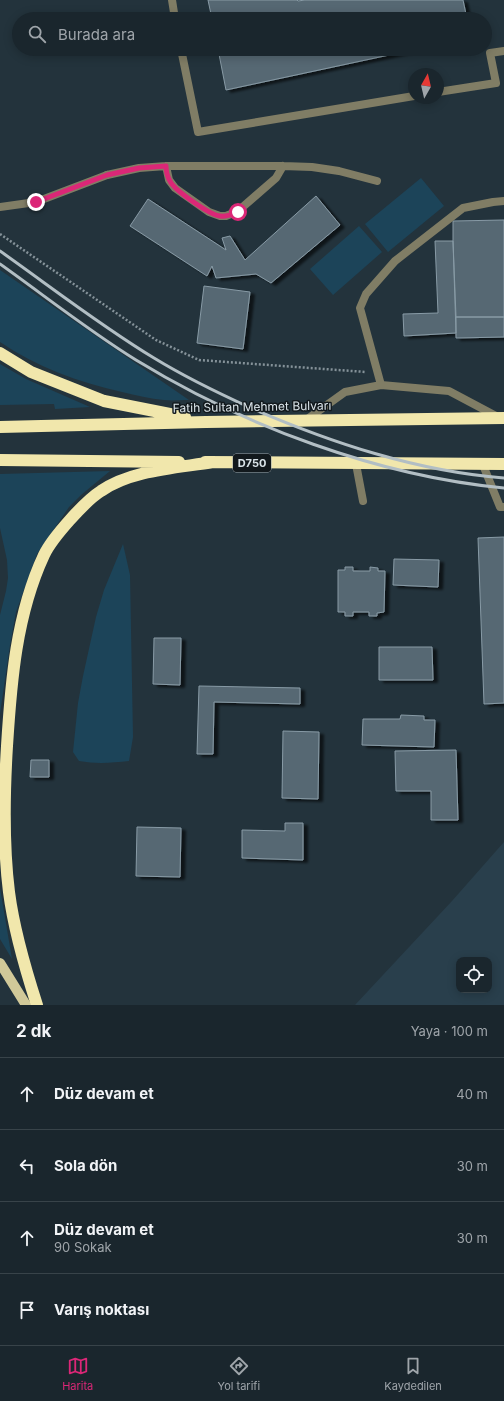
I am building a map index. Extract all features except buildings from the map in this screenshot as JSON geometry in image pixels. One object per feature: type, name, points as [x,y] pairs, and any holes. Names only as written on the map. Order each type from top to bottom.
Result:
[{"type":"highway","points":[[0,353],[31,372],[104,401],[206,422]]},
{"type":"highway","name":"Fatih Sultan Mehmet Bulvarı","points":[[0,427],[306,420],[502,418]]},
{"type":"highway","name":"D750","points":[[0,460],[504,464]]},
{"type":"highway","points":[[37,1005],[16,932],[9,892],[5,834],[5,785],[9,713],[18,637],[27,600],[45,554],[82,507],[100,491],[115,482],[132,476],[213,462]]},
{"type":"main road","points":[[0,963],[26,1005]]},
{"type":"street","points":[[172,0],[174,12]]},
{"type":"street","points":[[492,53],[504,51]]},
{"type":"street","points":[[182,56],[198,132],[408,97]]},
{"type":"street","points":[[444,91],[496,82],[491,56]]},
{"type":"street","points":[[166,166],[169,180],[175,188],[209,212],[220,216],[226,216],[238,212],[276,178],[283,166]]},
{"type":"street","points":[[0,207],[36,202],[107,175],[139,168],[166,166],[312,167],[339,171],[377,181]]},
{"type":"street","points":[[381,385],[360,308],[366,294],[395,261],[463,208],[504,201]]},
{"type":"street","points":[[306,420],[345,392],[381,385],[449,391],[502,418]]},
{"type":"street","points":[[356,464],[363,501]]},
{"type":"street","points":[[483,465],[500,507],[504,507]]},
{"type":"path","points":[[0,234],[156,340],[199,360],[378,373]]},
{"type":"shaded area","points":[[421,178],[444,206],[388,252],[365,224]]},
{"type":"shaded area","points":[[359,226],[382,252],[333,295],[310,269]]},
{"type":"shaded area","points":[[0,270],[189,400],[154,399],[90,383],[58,373],[28,359],[0,342]]},
{"type":"shaded area","points":[[0,364],[26,379],[90,407],[55,409],[54,404],[0,405]]},
{"type":"shaded area","points":[[110,471],[69,507],[37,554],[16,612],[0,714],[0,615],[8,578],[7,560],[0,528],[0,474]]},
{"type":"shaded area","points":[[123,544],[130,575],[133,737],[129,761],[91,763],[79,761],[73,752],[78,703],[83,676],[96,617],[104,590]]},
{"type":"shaded area","points":[[504,842],[504,1005],[355,1005],[452,901]]},
{"type":"shaded area","points":[[0,888],[12,959],[0,939]]},
{"type":"railway","points":[[0,251],[95,320],[134,346],[214,391],[251,408],[312,433],[375,454],[439,469],[504,478]]},
{"type":"railway","points":[[0,264],[84,325],[136,360],[221,406],[313,444],[361,460],[456,482],[504,488]]},
{"type":"route","points":[[36,202],[107,175],[139,168],[166,166],[169,180],[175,188],[209,212],[220,216],[226,216],[238,212]]}]
